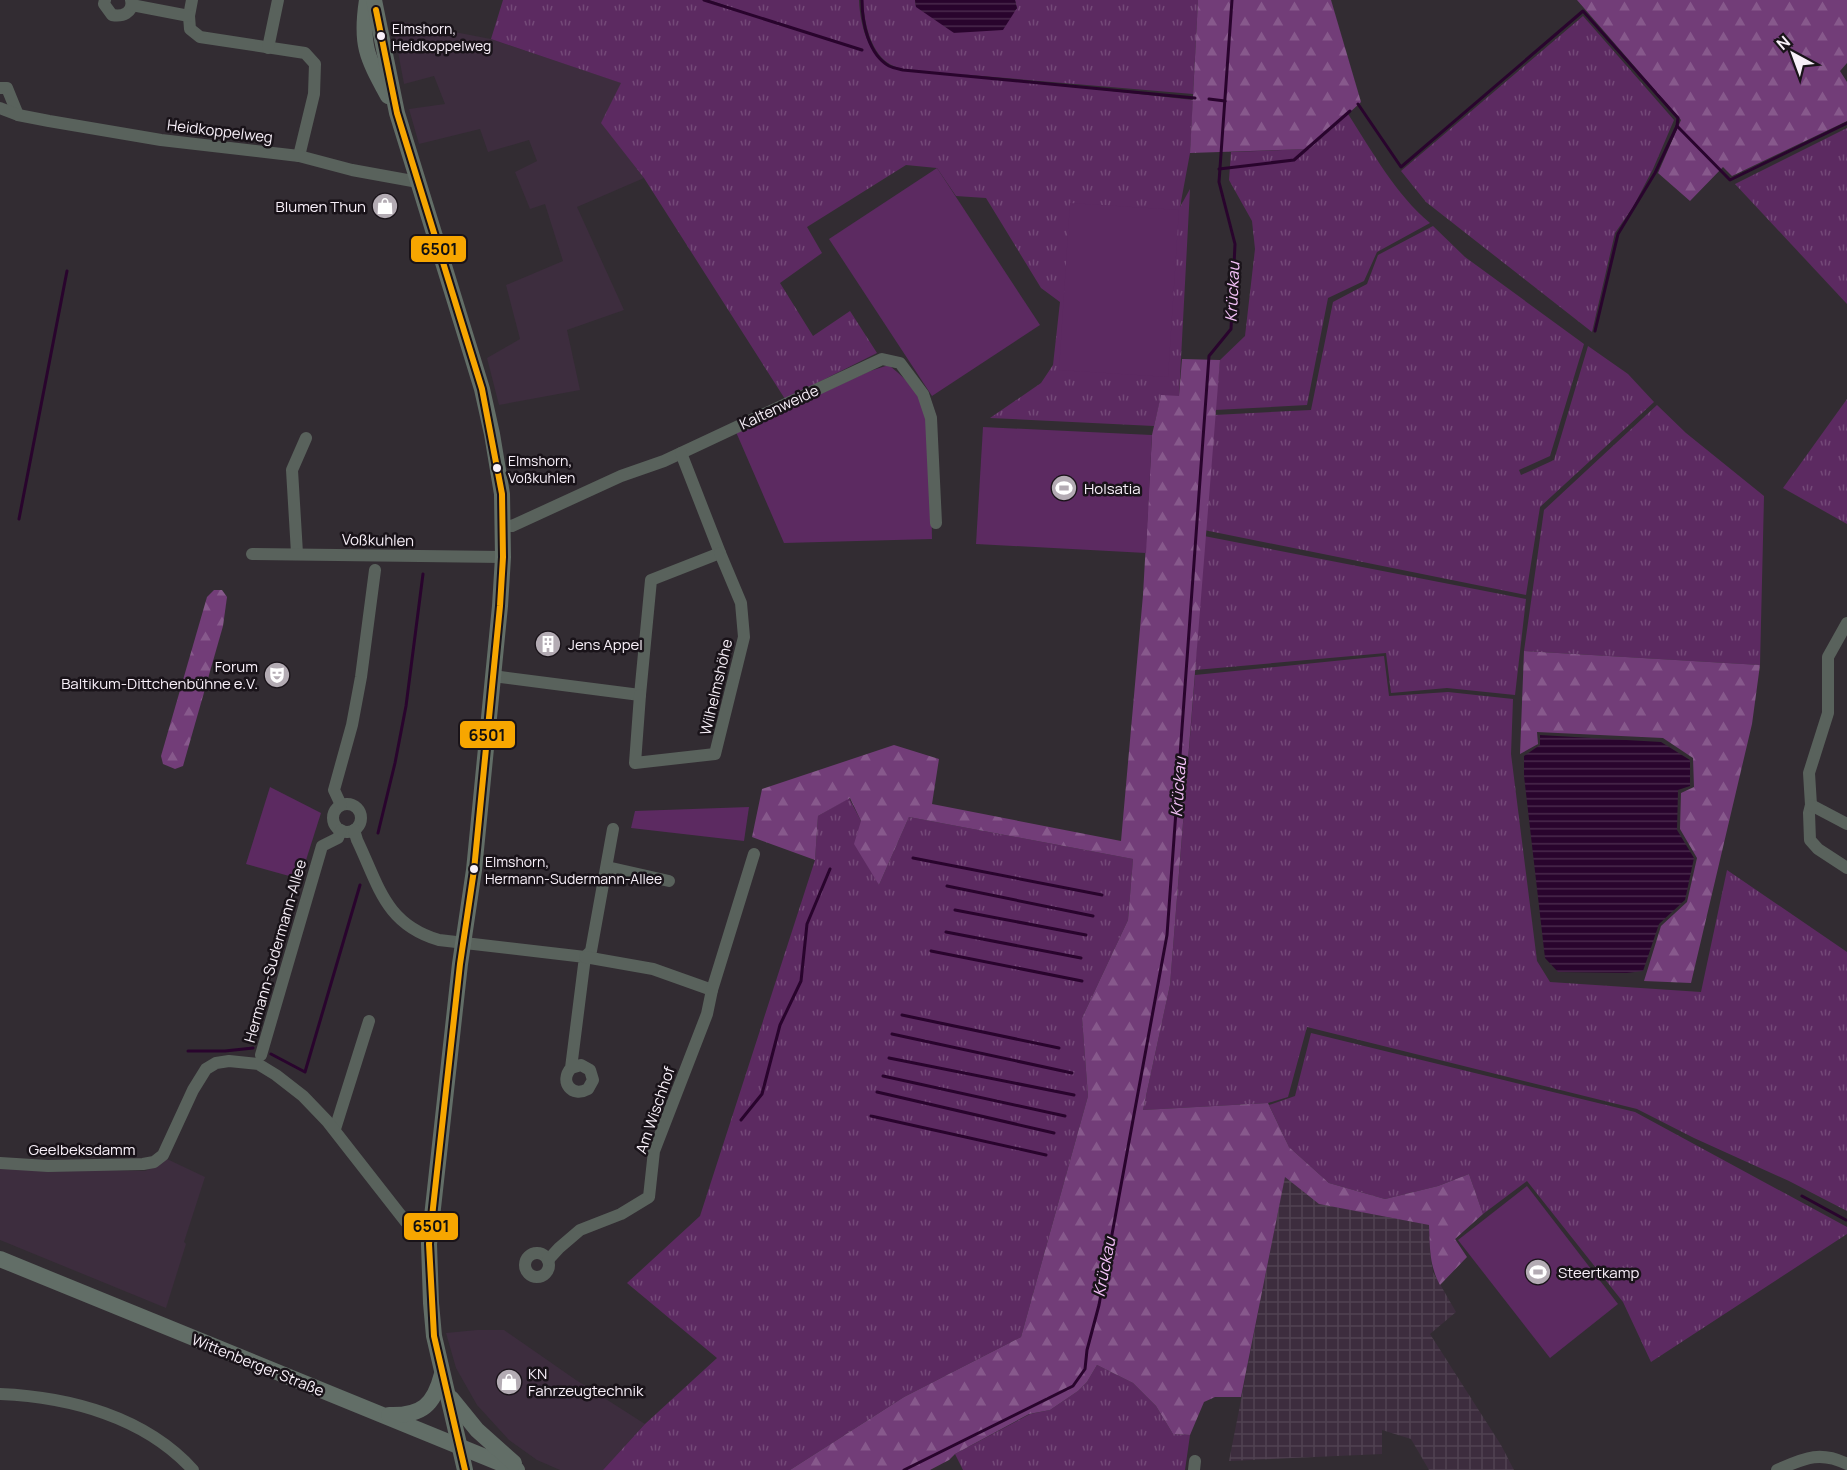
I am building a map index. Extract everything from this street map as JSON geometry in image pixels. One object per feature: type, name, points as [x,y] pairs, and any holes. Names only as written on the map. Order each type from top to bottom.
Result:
[{"type":"main road","points":[[367,0],[364,42],[370,63],[397,113]]},
{"type":"main road","points":[[374,0],[397,113],[482,389],[499,467],[503,525],[503,557],[493,676],[474,870],[463,943],[430,1232],[434,1336],[465,1470]]},
{"type":"main road","name":"Wittenberger Straße","points":[[0,1259],[517,1470]]},
{"type":"main road","points":[[382,1415],[412,1414],[422,1409],[439,1387],[442,1374]]},
{"type":"main road","points":[[447,1392],[477,1430],[522,1470]]},
{"type":"street","points":[[105,0],[104,4],[112,15],[120,16],[128,13],[132,2],[189,16]]},
{"type":"street","points":[[192,0],[189,16],[190,29],[200,37],[304,53],[315,64],[314,94],[299,156]]},
{"type":"street","points":[[268,48],[278,0]]},
{"type":"street","points":[[0,88],[7,87],[18,115]]},
{"type":"street","name":"Heidkoppelweg","points":[[0,108],[18,115],[161,140],[299,156],[352,170],[418,182]]},
{"type":"street","name":"Kaltenweide","points":[[503,525],[513,526],[621,476],[664,461],[882,359],[900,363],[923,394],[931,418],[936,523]]},
{"type":"street","points":[[297,553],[292,470],[306,438]]},
{"type":"street","name":"Wilhelmshöhe","points":[[681,453],[741,603],[744,637],[715,754],[635,764],[651,580],[720,554]]},
{"type":"street","name":"Voßkuhlen","points":[[252,554],[503,557]]},
{"type":"street","points":[[341,805],[334,790],[352,725],[361,677],[375,570]]},
{"type":"street","points":[[1847,623],[1828,657],[1828,713],[1809,773],[1810,840],[1818,849],[1847,868]]},
{"type":"street","points":[[493,676],[640,695]]},
{"type":"street","points":[[347,830],[360,824],[359,812],[350,804],[341,805],[335,811],[333,820],[347,830],[388,907],[399,919],[420,934],[439,940],[585,957],[653,969],[712,990]]},
{"type":"street","points":[[1811,805],[1847,824]]},
{"type":"street","points":[[570,1068],[585,957],[591,951],[613,829]]},
{"type":"street","name":"Hermann-Sudermann-Allee","points":[[261,1055],[322,846],[338,838],[347,830]]},
{"type":"street","name":"Am Wischhof","points":[[548,1260],[580,1230],[621,1214],[649,1197],[654,1151],[707,1014],[712,990],[754,854]]},
{"type":"street","points":[[607,867],[669,881]]},
{"type":"street","points":[[335,1129],[369,1021]]},
{"type":"street","name":"Geelbeksdamm","points":[[0,1163],[48,1166],[154,1162],[163,1155],[198,1079],[206,1069],[216,1063],[229,1061],[258,1064],[303,1096],[335,1129],[406,1222],[422,1231],[430,1232]]},
{"type":"street","points":[[0,1394],[24,1395],[102,1411],[149,1434],[177,1453],[193,1470]]},
{"type":"street","points":[[1777,1470],[1804,1459],[1831,1456],[1847,1464]]},
{"type":"shaded area","points":[[915,0],[1015,0],[1017,8],[1003,30],[954,33],[916,7]]},
{"type":"shaded area","points":[[392,20],[491,39],[622,83],[602,123],[644,178],[577,207],[624,310],[567,330],[580,390],[499,405],[487,358],[520,339],[506,285],[563,261],[545,204],[530,209],[515,172],[537,161],[529,140],[488,152],[480,129],[419,144],[409,109],[445,104],[434,76],[404,84]]},
{"type":"shaded area","points":[[1540,735],[1661,742],[1690,760],[1690,786],[1678,790],[1677,830],[1694,858],[1685,900],[1659,924],[1643,971],[1627,973],[1558,972],[1545,958],[1524,776],[1524,756],[1540,745]]},
{"type":"shaded area","points":[[167,1159],[205,1177],[166,1308],[0,1240],[0,1168],[145,1171]]},
{"type":"shaded area","points":[[1285,1176],[1320,1204],[1429,1225],[1433,1272],[1456,1312],[1430,1334],[1501,1445],[1514,1470],[1429,1470],[1411,1439],[1382,1430],[1382,1454],[1229,1461]]},
{"type":"shaded area","points":[[504,1330],[645,1424],[603,1470],[560,1470],[537,1460],[509,1440],[477,1405],[456,1368],[446,1333]]},
{"type":"green space","points":[[503,0],[706,0],[742,11],[709,0],[859,0],[865,33],[874,53],[890,66],[901,69],[882,58],[872,43],[863,0],[915,0],[916,7],[1017,9],[1015,0],[1198,0],[1193,94],[958,74],[1193,100],[1190,153],[1180,207],[1190,189],[1179,396],[1161,396],[1154,426],[990,418],[1041,383],[1053,365],[1060,302],[1041,288],[986,198],[956,196],[937,168],[906,165],[807,227],[822,253],[780,283],[813,336],[850,311],[877,353],[785,399],[644,178],[601,123],[621,83],[491,39]]},
{"type":"green space","points":[[1198,0],[1331,0],[1361,102],[1310,149],[1190,153]]},
{"type":"green space","points":[[1577,0],[1847,0],[1847,63],[1840,71],[1847,82],[1847,121],[1732,176],[1723,167],[1690,201],[1658,173],[1681,120]]},
{"type":"green space","points":[[1583,16],[1674,120],[1653,169],[1633,207],[1615,233],[1592,332],[1426,202],[1401,171]]},
{"type":"green space","points":[[1348,114],[1395,186],[1430,223],[1377,252],[1364,281],[1328,298],[1307,405],[1215,410],[1220,360],[1245,336],[1255,249],[1252,221],[1229,180],[1231,152],[1310,149]]},
{"type":"green space","points":[[1847,128],[1847,304],[1735,184]]},
{"type":"green space","points":[[937,168],[1040,325],[932,396],[829,239]]},
{"type":"green space","points":[[1070,203],[1179,210],[1168,377],[1059,370]]},
{"type":"green space","points":[[1433,226],[1465,257],[1584,344],[1550,456],[1519,470],[1521,475],[1554,460],[1588,346],[1628,374],[1654,402],[1540,507],[1526,595],[1204,530],[1214,415],[1311,410],[1333,302],[1367,284],[1378,255]]},
{"type":"green space","points":[[1182,359],[1220,360],[1170,985],[1143,1110],[1268,1103],[1289,1147],[1329,1183],[1385,1199],[1438,1186],[1469,1174],[1483,1214],[1455,1239],[1467,1257],[1440,1285],[1432,1263],[1429,1225],[1319,1204],[1285,1177],[1241,1397],[1215,1397],[1204,1402],[1190,1435],[1173,1434],[1156,1406],[1133,1383],[1097,1365],[1087,1382],[1078,1391],[1050,1410],[1029,1414],[930,1470],[790,1470],[904,1397],[1021,1337],[1088,1096],[1082,1018],[1128,920],[1133,859],[909,817],[879,885],[854,844],[861,821],[850,798],[818,816],[815,860],[752,837],[762,789],[894,745],[939,759],[932,804],[1121,841],[1143,595],[1152,435],[1161,395],[1179,396]]},
{"type":"green space","points":[[889,365],[912,387],[923,409],[930,444],[932,539],[784,543],[736,432],[870,371]]},
{"type":"green space","points":[[1847,399],[1847,524],[1783,488]]},
{"type":"green space","points":[[1657,405],[1686,433],[1764,496],[1760,665],[1524,651],[1544,510]]},
{"type":"green space","name":"Holsatia","points":[[983,427],[1152,435],[1146,553],[976,544]]},
{"type":"green space","points":[[1204,536],[1526,599],[1515,695],[1447,688],[1391,693],[1386,653],[1195,670]]},
{"type":"green space","points":[[214,590],[222,590],[227,597],[223,626],[183,766],[175,769],[163,764],[161,756],[207,597]]},
{"type":"green space","points":[[1524,651],[1760,665],[1752,724],[1691,983],[1644,981],[1661,926],[1687,902],[1697,858],[1680,829],[1681,793],[1694,787],[1693,758],[1663,738],[1537,732],[1538,744],[1520,754]]},
{"type":"green space","points":[[1384,656],[1389,696],[1448,692],[1513,699],[1511,754],[1537,961],[1550,982],[1701,992],[1727,870],[1847,952],[1847,1211],[1637,1109],[1307,1027],[1288,1097],[1268,1103],[1143,1110],[1170,985],[1195,675]]},
{"type":"green space","points":[[270,787],[321,813],[300,879],[246,864]]},
{"type":"green space","points":[[849,798],[861,821],[879,885],[909,817],[1133,859],[1128,920],[1082,1018],[1088,1096],[1021,1337],[904,1397],[790,1470],[603,1470],[645,1424],[717,1358],[627,1283],[700,1216],[815,860],[818,816]]},
{"type":"green space","points":[[749,807],[744,841],[631,828],[635,811]]},
{"type":"green space","points":[[1311,1033],[1635,1112],[1847,1227],[1847,1234],[1651,1362],[1623,1302],[1527,1181],[1483,1214],[1469,1174],[1438,1186],[1385,1199],[1329,1183],[1289,1147],[1269,1105],[1295,1096]]},
{"type":"green space","name":"Steertkamp","points":[[1527,1186],[1618,1304],[1550,1358],[1458,1240]]},
{"type":"green space","points":[[1097,1365],[1133,1383],[1156,1406],[1173,1434],[1190,1435],[1185,1470],[963,1470],[955,1454],[1030,1414],[1050,1410],[1078,1391],[1087,1382]]},
{"type":"waterway","points":[[704,0],[862,50]]},
{"type":"waterway","points":[[862,0],[863,18],[871,46],[882,61],[894,68],[1195,98]]},
{"type":"waterway","name":"Krückau","points":[[904,1470],[1073,1386],[1085,1369],[1087,1350],[1099,1305],[1167,935],[1209,356],[1231,329],[1235,244],[1219,182],[1232,0]]},
{"type":"waterway","points":[[1358,104],[1401,167],[1583,11],[1678,118],[1677,126],[1730,180],[1847,123]]},
{"type":"waterway","points":[[1209,99],[1225,101]]},
{"type":"waterway","points":[[1219,169],[1294,160],[1350,111]]},
{"type":"waterway","points":[[1595,331],[1618,234],[1655,173],[1677,126]]},
{"type":"waterway","points":[[19,519],[67,271]]},
{"type":"waterway","points":[[378,833],[406,706],[423,574]]},
{"type":"waterway","points":[[913,858],[1102,895]]},
{"type":"waterway","points":[[741,1120],[762,1094],[780,1025],[801,981],[807,924],[830,869]]},
{"type":"waterway","points":[[271,1054],[305,1072],[360,885]]},
{"type":"waterway","points":[[947,886],[1093,916]]},
{"type":"waterway","points":[[955,910],[1086,935]]},
{"type":"waterway","points":[[946,932],[1081,958]]},
{"type":"waterway","points":[[931,951],[1082,981]]},
{"type":"waterway","points":[[902,1015],[1059,1048]]},
{"type":"waterway","points":[[892,1034],[1072,1073]]},
{"type":"waterway","points":[[188,1051],[253,1048]]},
{"type":"waterway","points":[[889,1058],[1074,1095]]},
{"type":"waterway","points":[[883,1076],[1065,1116]]},
{"type":"waterway","points":[[877,1092],[1054,1133]]},
{"type":"waterway","points":[[871,1116],[1046,1155]]},
{"type":"waterway","points":[[1802,1196],[1846,1220]]},
{"type":"transit line","name":"6501","points":[[376,10],[397,113],[482,389],[502,494],[503,557],[500,606],[474,870],[460,964],[429,1244],[434,1336],[465,1470]]},
{"type":"place","name":"Elmshorn, Heidkoppelweg","points":[[381,36]]},
{"type":"place","name":"Blumen Thun","points":[[385,206]]},
{"type":"place","name":"Elmshorn, Voßkuhlen","points":[[497,468]]},
{"type":"place","name":"Holsatia","points":[[1064,488]]},
{"type":"place","name":"Jens Appel","points":[[548,644]]},
{"type":"place","name":"Forum Baltikum-Dittchenbühne e.V.","points":[[277,675]]},
{"type":"place","name":"Elmshorn, Hermann-Sudermann-Allee","points":[[474,869]]},
{"type":"place","name":"Steertkamp","points":[[1538,1272]]},
{"type":"place","name":"KN Fahrzeugtechnik","points":[[509,1382]]}]
